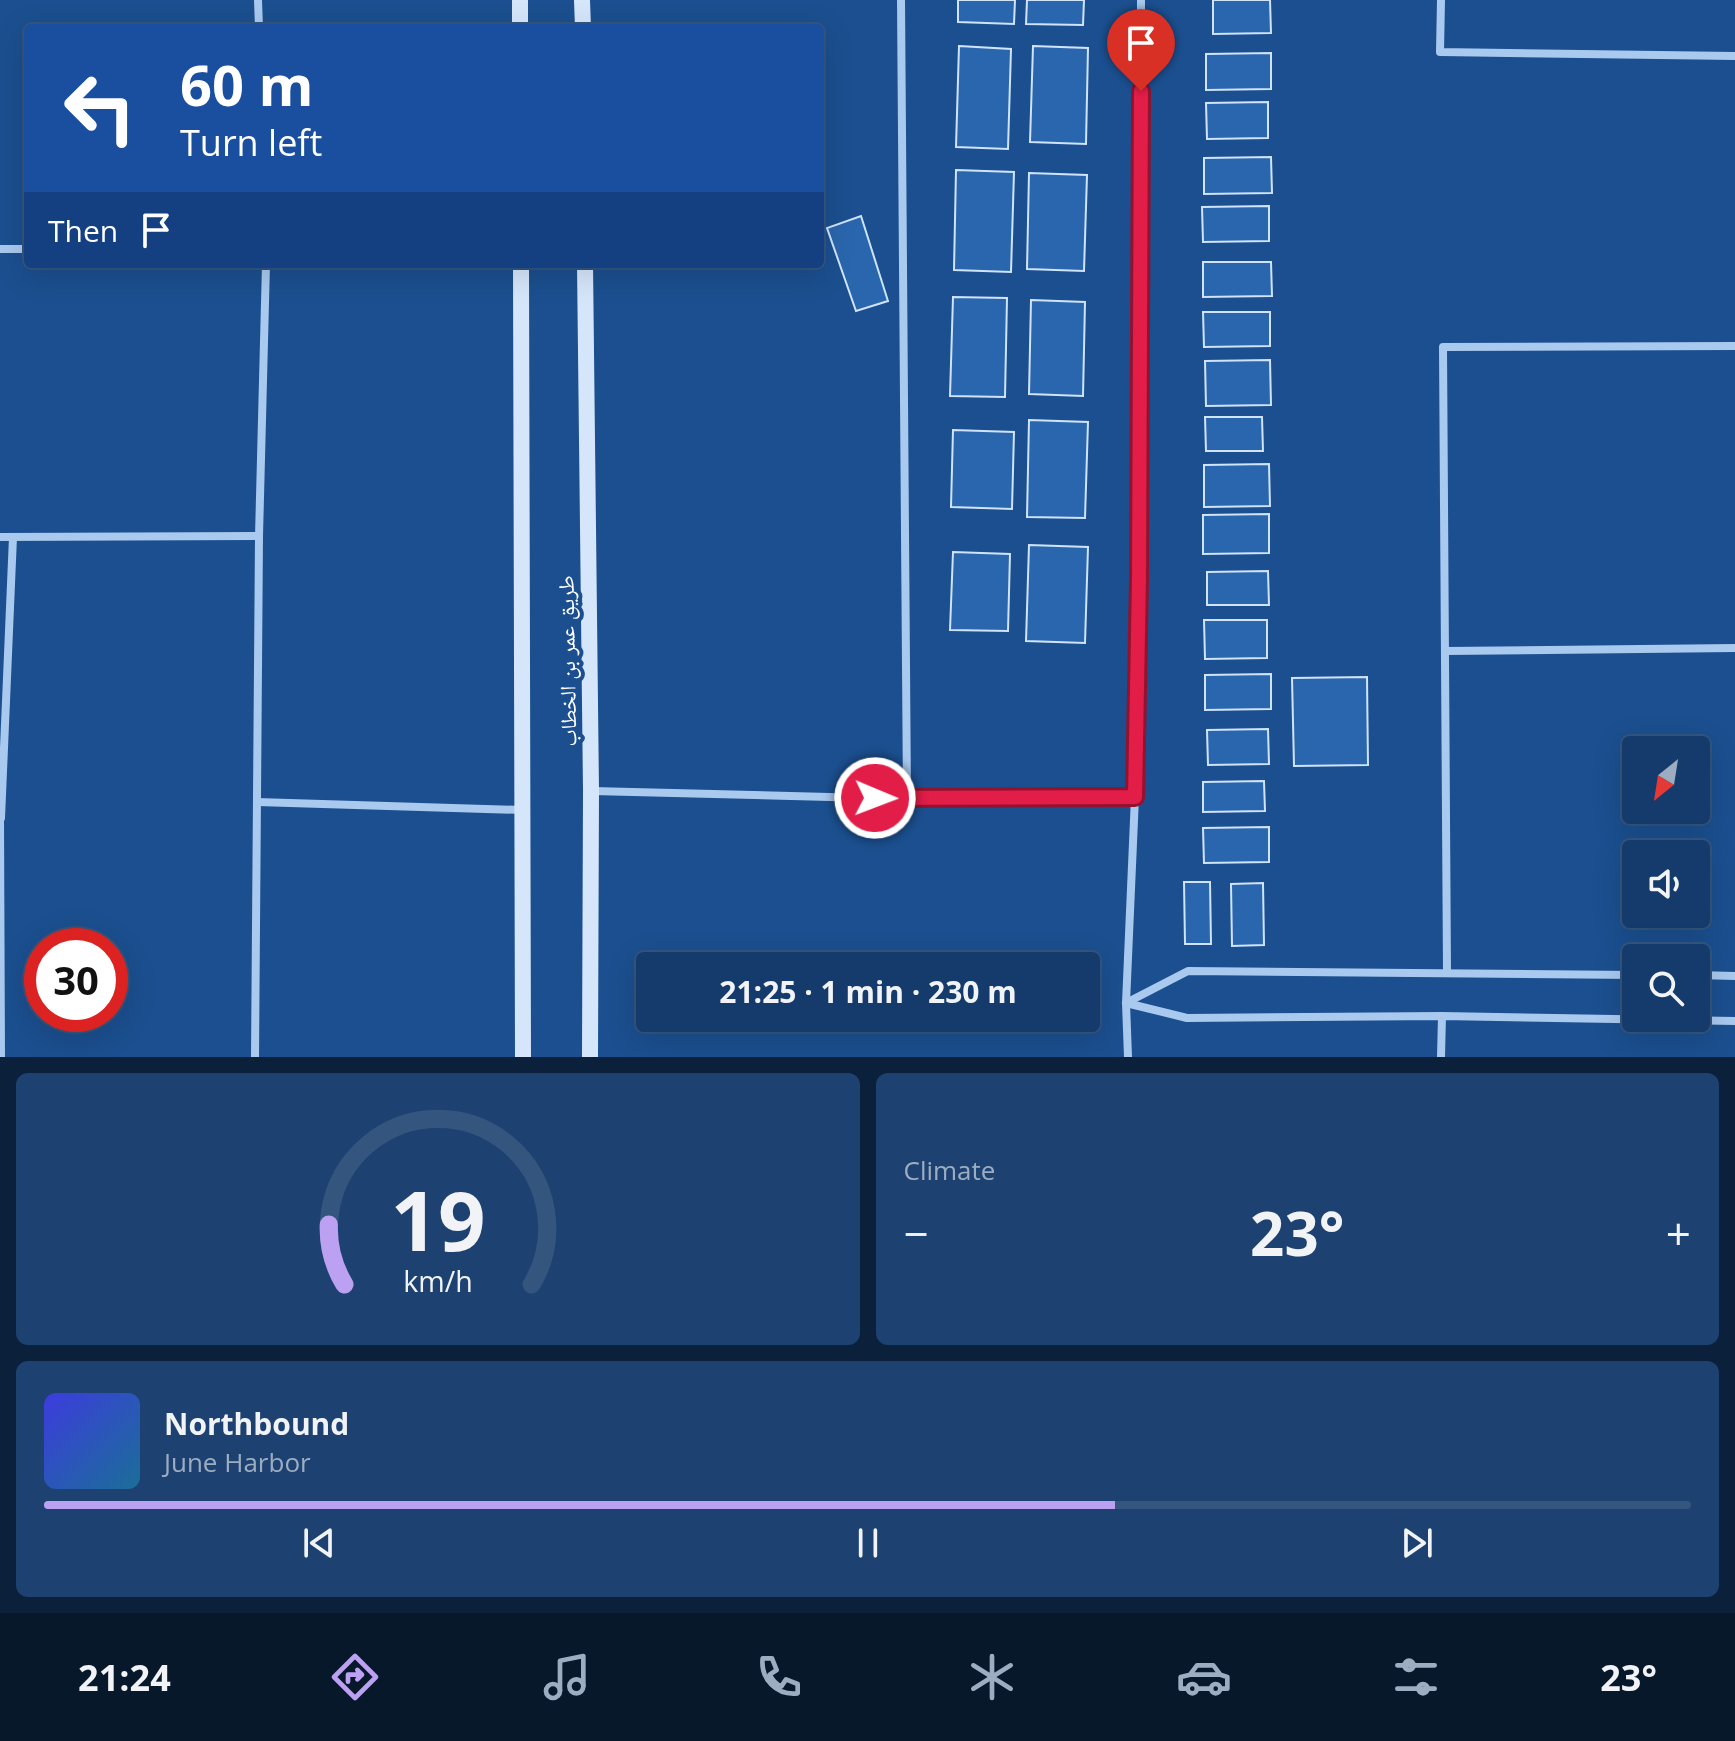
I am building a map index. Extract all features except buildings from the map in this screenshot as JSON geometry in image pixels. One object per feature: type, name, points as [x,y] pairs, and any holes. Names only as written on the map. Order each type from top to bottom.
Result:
[{"type":"main road","points":[[520,0],[520,24]]},
{"type":"main road","points":[[582,0],[583,24]]},
{"type":"main road","name":"طريق عمر بن الخطاب","points":[[521,268],[523,1057]]},
{"type":"main road","name":"طريق عمر بن الخطاب","points":[[585,268],[591,791],[590,1057]]},
{"type":"street","points":[[258,0],[259,24]]},
{"type":"street","points":[[901,0],[907,799]]},
{"type":"street","points":[[1128,1057],[1126,1003],[1135,797],[1139,564],[1141,0]]},
{"type":"street","points":[[1441,0],[1440,52],[1735,56]]},
{"type":"street","points":[[0,249],[24,249]]},
{"type":"street","points":[[255,1057],[259,536],[266,268]]},
{"type":"street","points":[[1447,972],[1443,347],[1735,346]]},
{"type":"street","points":[[0,537],[259,536]]},
{"type":"street","points":[[1,1057],[1,818],[13,537]]},
{"type":"street","points":[[1445,651],[1735,648]]},
{"type":"street","points":[[591,791],[907,799],[1135,797]]},
{"type":"street","points":[[257,802],[522,810]]},
{"type":"street","points":[[1126,1003],[1188,971],[1622,975]]},
{"type":"street","points":[[1710,975],[1735,976]]},
{"type":"street","points":[[1126,1003],[1187,1018],[1442,1016],[1735,1021]]},
{"type":"street","points":[[1441,1057],[1442,1016]]},
{"type":"route","points":[[875,798],[1135,797],[1141,91]]}]
